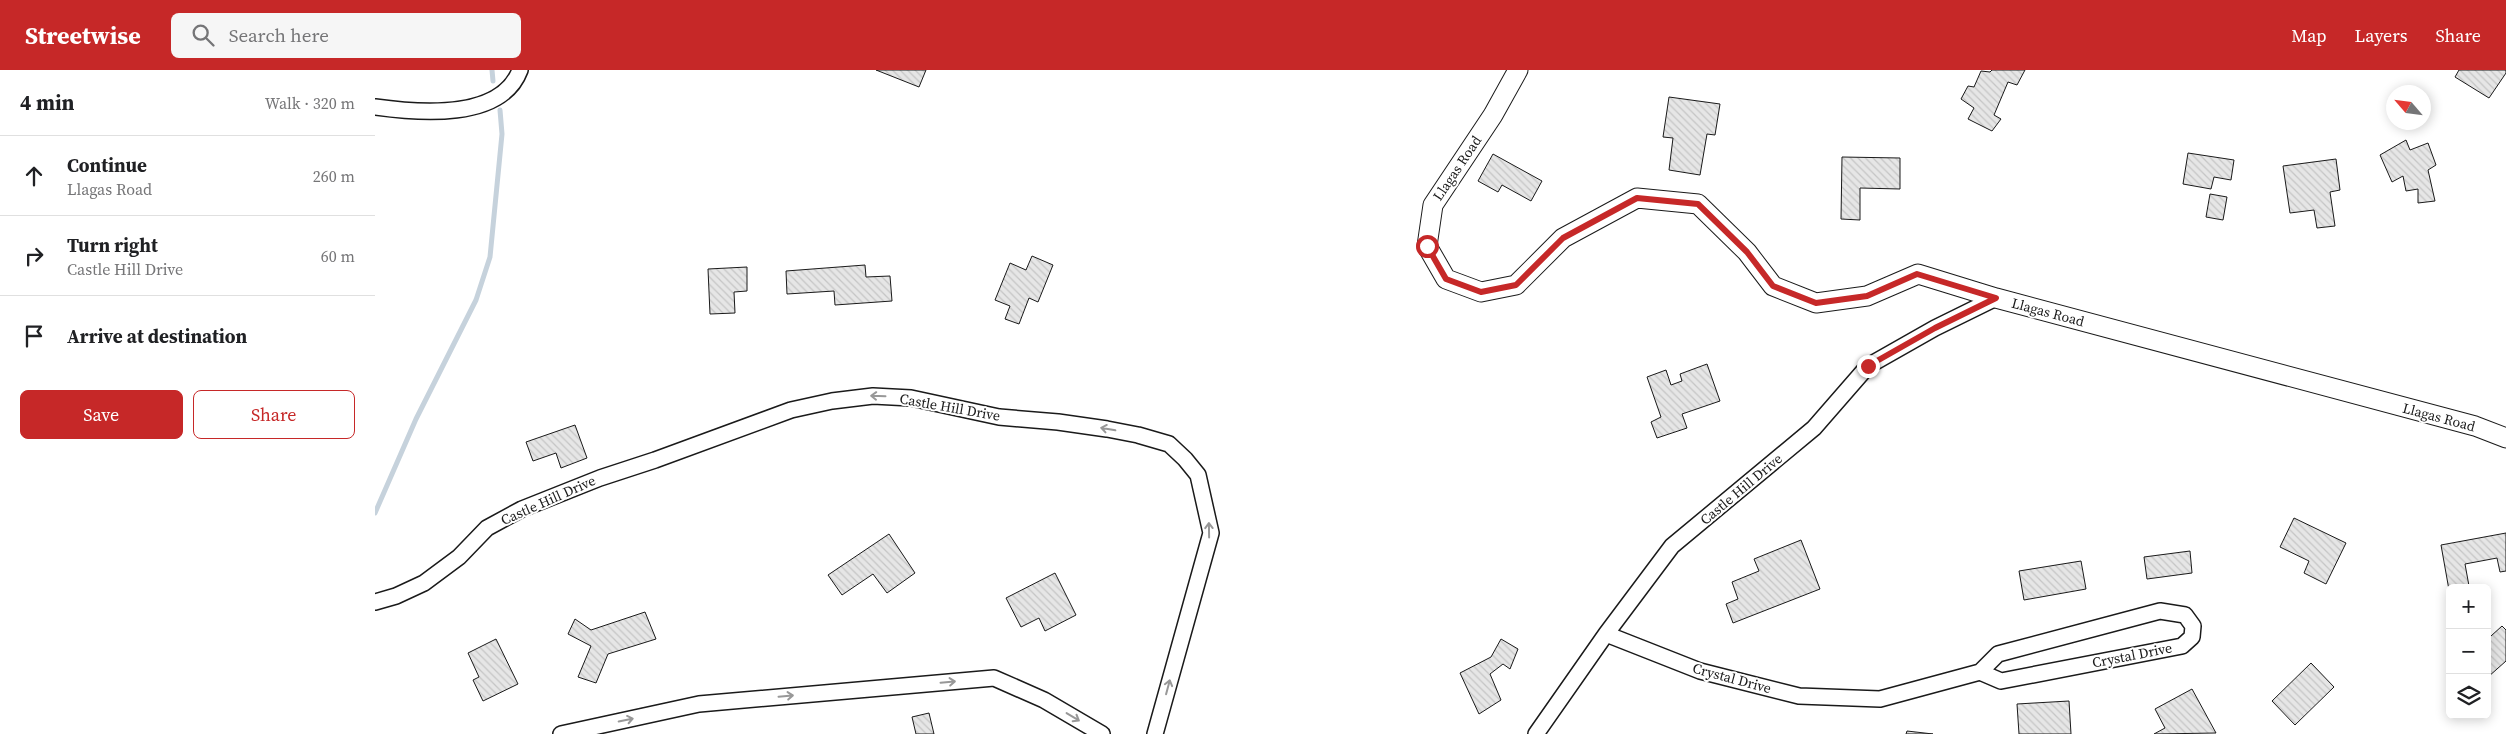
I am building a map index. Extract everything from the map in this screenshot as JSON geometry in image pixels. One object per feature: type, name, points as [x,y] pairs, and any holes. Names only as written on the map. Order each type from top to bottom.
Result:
[{"type":"street","points":[[375,107],[401,112],[445,112],[474,106],[500,95],[516,81],[520,70]]},
{"type":"street","name":"Llagas Road","points":[[1518,70],[1493,115],[1433,204],[1427,246],[1446,279],[1481,292],[1516,285],[1563,238],[1637,198],[1698,204],[1747,252],[1773,286],[1816,303],[1867,296],[1917,274],[1996,298],[2475,426],[2506,438]]},
{"type":"street","name":"Castle Hill Drive","points":[[1536,734],[1606,634],[1672,546],[1814,428],[1868,366],[1935,328],[1996,298]]},
{"type":"street","name":"Castle Hill Drive","points":[[375,602],[396,596],[424,583],[459,557],[487,528],[522,509],[599,478],[655,460],[791,410],[832,401],[873,396],[911,398],[999,417],[1059,422],[1138,434],[1169,444],[1198,475],[1211,533],[1155,734]]},
{"type":"street","name":"Crystal Drive","points":[[1606,634],[1700,671],[1799,696],[1880,699],[1980,672],[1998,654],[2160,611],[2185,615],[2193,626],[2192,637],[2182,646],[2001,681],[1980,672]]},
{"type":"street","points":[[561,734],[699,704],[994,678],[1045,700],[1102,734]]},
{"type":"building","points":[[876,70],[926,70],[919,87]]},
{"type":"building","points":[[1992,70],[2025,70],[2017,85],[2008,82],[1994,115],[2001,119],[1992,131],[1968,119],[1974,108],[1961,99],[1968,86],[1974,87],[1981,71],[1990,72]]},
{"type":"building","points":[[2459,70],[2506,70],[2506,73],[2489,98],[2455,77]]},
{"type":"building","points":[[1669,97],[1720,104],[1715,135],[1707,134],[1700,175],[1669,170],[1673,138],[1663,137]]},
{"type":"building","points":[[2406,140],[2410,150],[2428,143],[2436,165],[2428,170],[2435,201],[2418,203],[2418,189],[2406,191],[2403,176],[2392,182],[2380,155]]},
{"type":"building","points":[[2188,153],[2234,160],[2231,180],[2214,177],[2211,189],[2183,184]]},
{"type":"building","points":[[1493,154],[1542,181],[1531,201],[1502,185],[1498,192],[1478,181]]},
{"type":"building","points":[[1842,157],[1900,158],[1900,189],[1860,188],[1860,220],[1841,219]]},
{"type":"building","points":[[2336,159],[2340,190],[2330,192],[2335,226],[2317,228],[2314,210],[2290,213],[2283,166]]},
{"type":"building","points":[[2210,194],[2227,197],[2223,220],[2206,217]]},
{"type":"building","points":[[1032,256],[1053,265],[1038,302],[1029,298],[1019,324],[1005,319],[1010,306],[995,300],[1010,263],[1026,270]]},
{"type":"building","points":[[865,265],[866,277],[890,276],[892,301],[835,305],[834,291],[787,294],[786,271]]},
{"type":"building","points":[[747,267],[747,291],[734,292],[735,313],[710,314],[708,269]]},
{"type":"building","points":[[1707,364],[1720,401],[1682,414],[1687,428],[1657,438],[1651,422],[1661,417],[1647,377],[1666,370],[1671,385],[1682,381],[1680,374]]},
{"type":"building","points":[[575,425],[587,458],[561,468],[556,453],[533,461],[526,442]]},
{"type":"building","points":[[2294,518],[2346,543],[2326,584],[2304,573],[2309,561],[2280,547]]},
{"type":"building","points":[[2506,533],[2506,571],[2500,572],[2497,558],[2465,564],[2469,584],[2448,584],[2441,545]]},
{"type":"building","points":[[889,534],[915,573],[887,593],[873,574],[842,595],[828,575]]},
{"type":"building","points":[[1801,540],[1820,589],[1733,623],[1726,604],[1738,599],[1732,582],[1759,571],[1754,559]]},
{"type":"building","points":[[2190,551],[2192,573],[2147,579],[2144,557]]},
{"type":"building","points":[[2081,561],[2086,589],[2024,600],[2019,571]]},
{"type":"building","points":[[1055,573],[1076,615],[1045,631],[1039,618],[1021,627],[1006,598]]},
{"type":"building","points":[[645,612],[656,639],[608,654],[596,683],[578,677],[591,646],[568,634],[575,619],[591,630]]},
{"type":"building","points":[[2502,626],[2506,630],[2506,661],[2491,674],[2491,674],[2491,636]]},
{"type":"building","points":[[496,639],[518,684],[483,701],[473,680],[479,677],[468,653]]},
{"type":"building","points":[[1501,639],[1518,649],[1510,669],[1503,664],[1490,674],[1501,700],[1479,714],[1460,673],[1491,657]]},
{"type":"building","points":[[2311,663],[2334,687],[2295,725],[2272,701]]},
{"type":"building","points":[[2192,689],[2216,733],[2154,734],[2165,728],[2155,709]]},
{"type":"building","points":[[2069,701],[2071,734],[2019,734],[2017,704]]},
{"type":"building","points":[[929,713],[934,734],[916,734],[912,717]]},
{"type":"building","points":[[1907,731],[1933,734],[1906,734]]},
{"type":"waterway","points":[[492,70],[493,81]]},
{"type":"waterway","points":[[375,513],[416,419],[476,300],[490,257],[502,134],[500,110]]},
{"type":"route","points":[[1427,246],[1446,279],[1481,292],[1516,285],[1563,238],[1637,198],[1698,204],[1747,252],[1773,286],[1816,303],[1867,296],[1917,274],[1996,298],[1935,328],[1868,366]]}]
